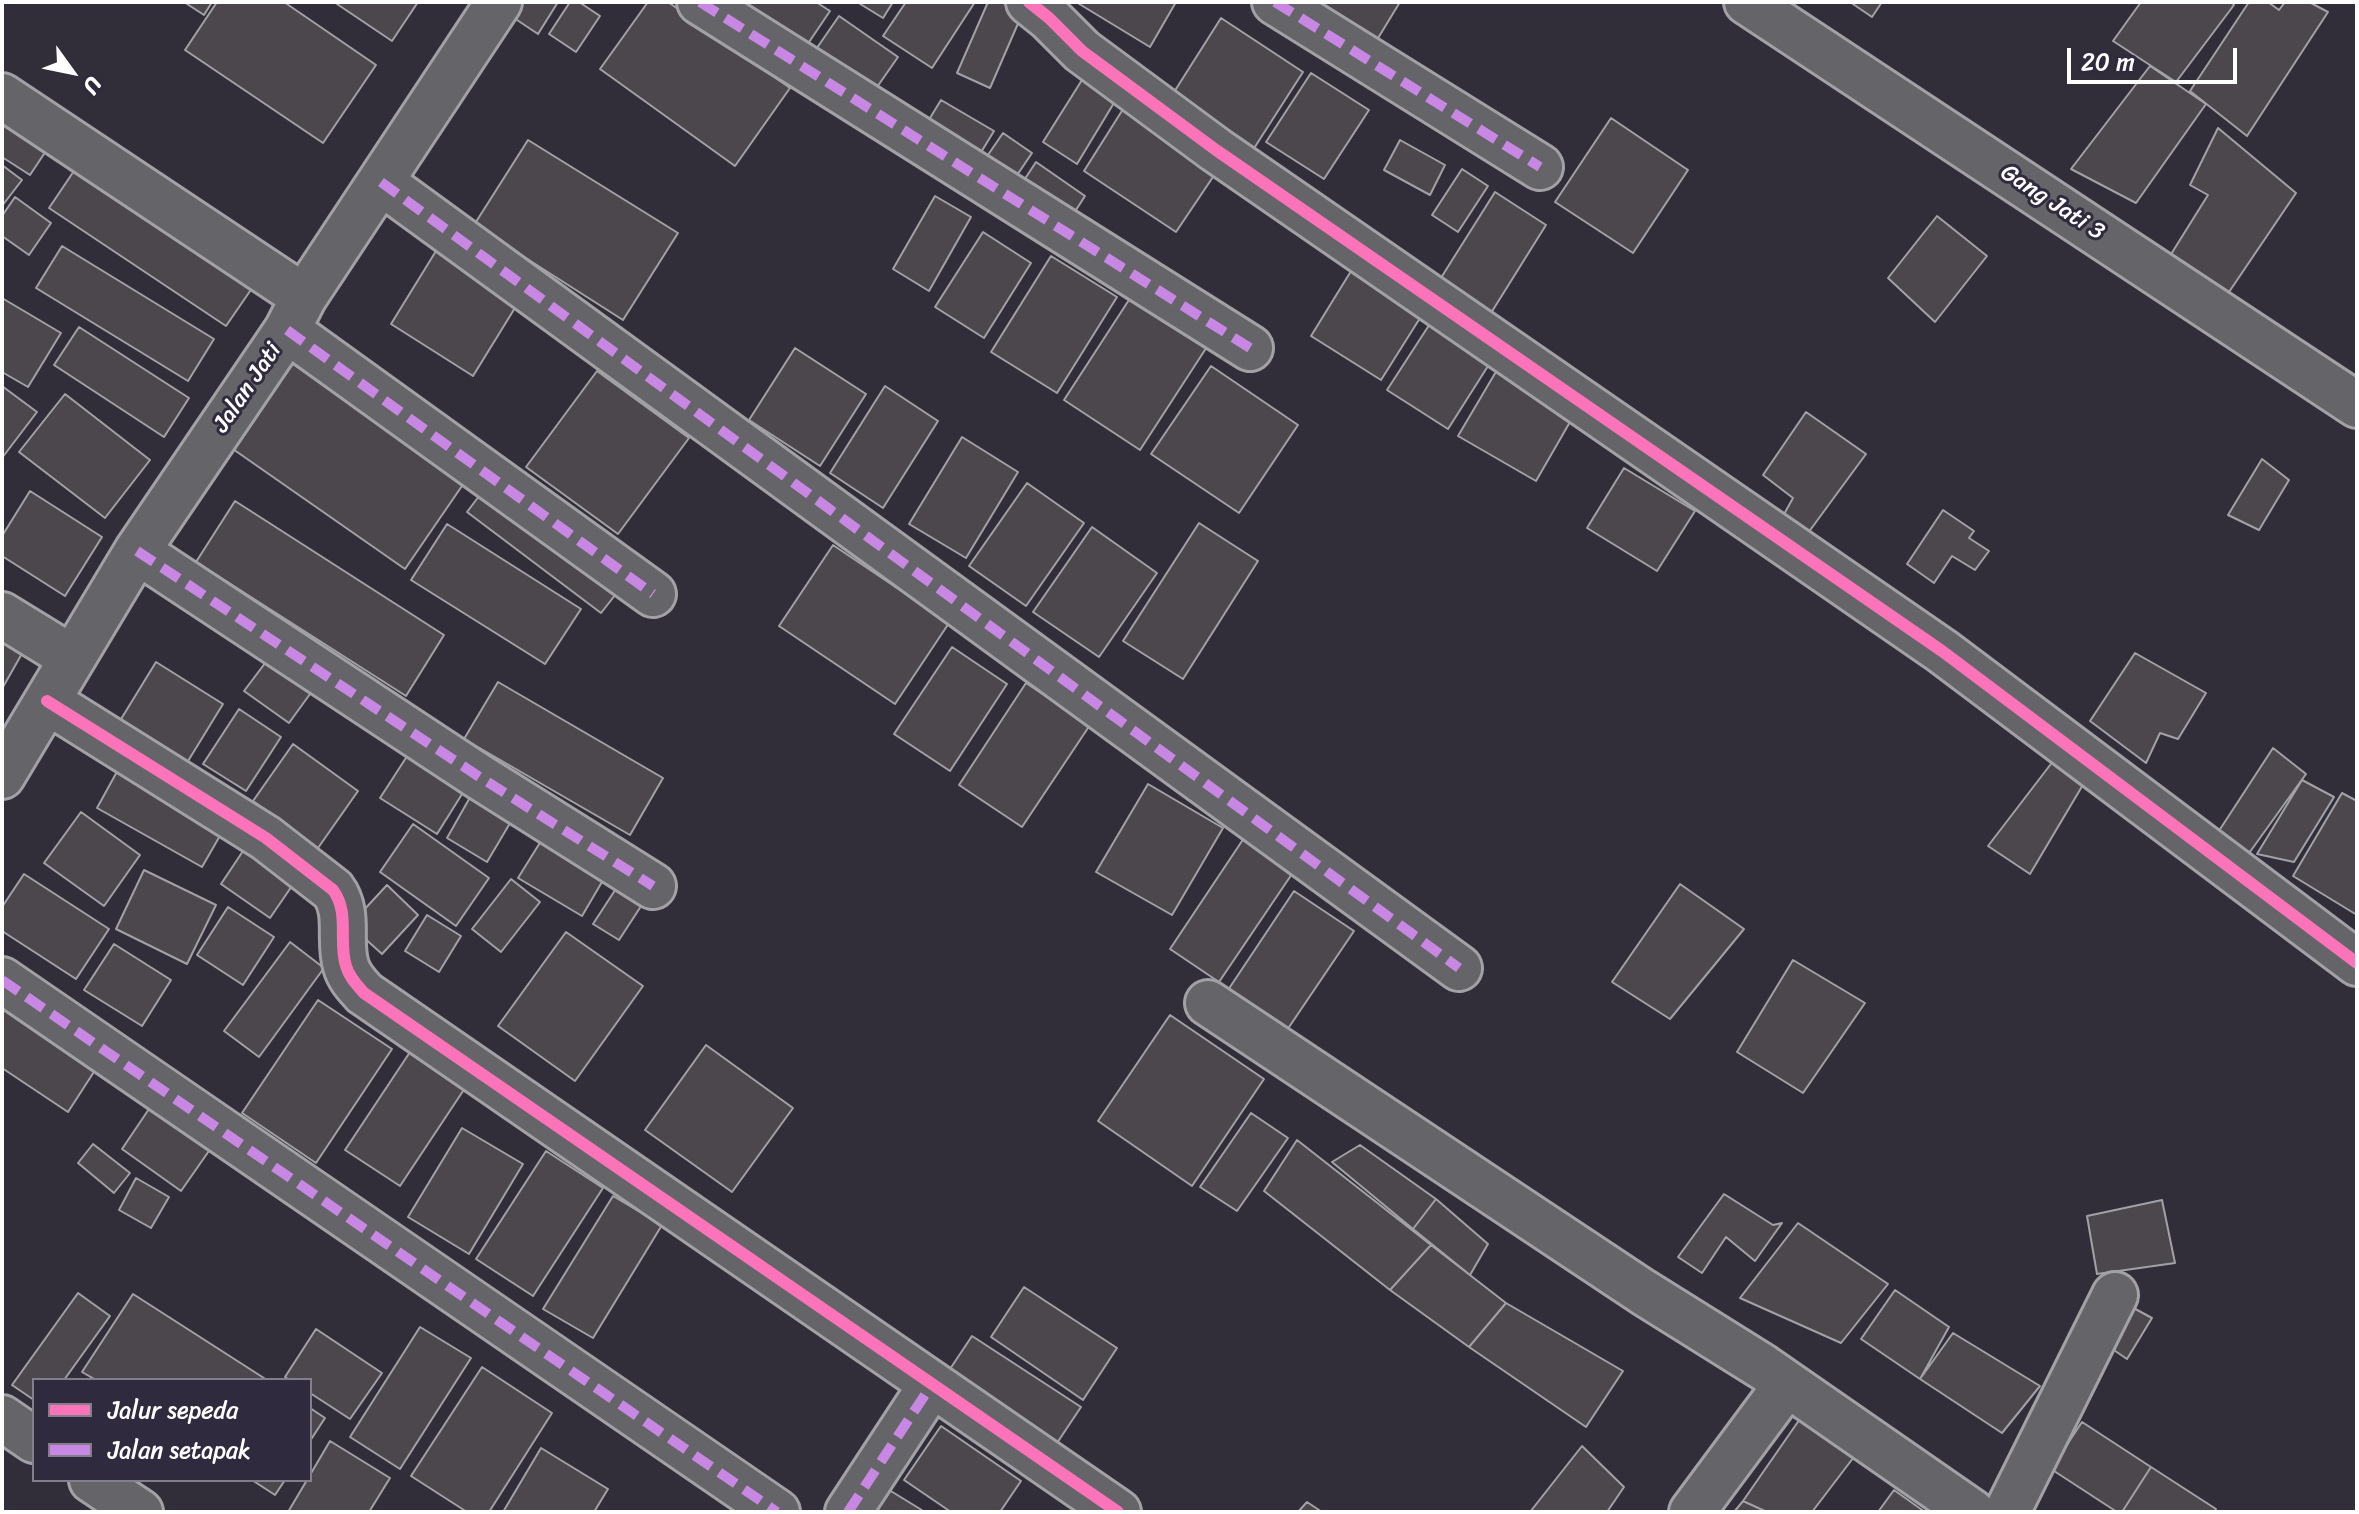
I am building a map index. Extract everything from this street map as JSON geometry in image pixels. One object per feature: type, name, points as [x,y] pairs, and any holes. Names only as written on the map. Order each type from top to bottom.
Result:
[{"type":"street","name":"Jalan Jati","points":[[2,776],[137,551],[499,2]]},
{"type":"street","points":[[700,2],[1250,348]]},
{"type":"street","points":[[1029,2],[1082,51],[1216,150],[1942,651],[2357,963]]},
{"type":"street","points":[[1275,2],[1540,167]]},
{"type":"street","name":"Gang Jati 3","points":[[1747,2],[2357,405]]},
{"type":"street","points":[[2,96],[296,314],[653,594]]},
{"type":"street","points":[[381,182],[1459,968]]},
{"type":"street","points":[[137,551],[478,776],[653,886]]},
{"type":"street","points":[[2,615],[72,658]]},
{"type":"street","points":[[47,701],[266,838],[333,890],[339,898],[343,921],[345,964],[351,978],[364,993],[1118,1512]]},
{"type":"street","points":[[2,980],[777,1512]]},
{"type":"street","points":[[1208,1003],[1787,1384],[1972,1512]]},
{"type":"street","points":[[2007,1512],[2115,1295]]},
{"type":"street","points":[[848,1512],[932,1384]]},
{"type":"street","points":[[1692,1512],[1787,1384]]},
{"type":"street","points":[[2,1418],[32,1439]]},
{"type":"street","points":[[95,1482],[140,1512]]},
{"type":"building","points":[[184,2],[212,2],[204,15]]},
{"type":"building","points":[[217,2],[284,2],[376,65],[323,143],[185,50]]},
{"type":"building","points":[[334,2],[418,2],[392,41]]},
{"type":"building","points":[[516,2],[558,2],[538,34],[508,14]]},
{"type":"building","points":[[570,2],[579,2],[600,16],[576,52],[549,34]]},
{"type":"building","points":[[648,2],[668,2],[790,88],[735,166],[600,69]]},
{"type":"building","points":[[733,2],[816,2],[830,11],[801,54]]},
{"type":"building","points":[[857,2],[893,2],[883,18]]},
{"type":"building","points":[[906,2],[975,2],[932,68],[883,36]]},
{"type":"building","points":[[988,2],[1001,2],[1023,12],[990,88],[957,73]]},
{"type":"building","points":[[1076,2],[1176,2],[1150,47]]},
{"type":"building","points":[[1302,2],[1400,2],[1369,53]]},
{"type":"building","points":[[1850,2],[1882,2],[1872,17]]},
{"type":"building","points":[[2141,2],[2231,2],[2234,5],[2176,82],[2113,41]]},
{"type":"building","points":[[2249,2],[2268,2],[2279,10],[2285,2],[2309,2],[2328,12],[2247,136],[2190,91]]},
{"type":"building","points":[[839,16],[898,57],[868,100],[810,58]]},
{"type":"building","points":[[1221,18],[1303,72],[1251,153],[1169,100]]},
{"type":"building","points":[[2150,66],[2206,104],[2136,203],[2071,169]]},
{"type":"building","points":[[1087,72],[1120,93],[1077,164],[1043,142]]},
{"type":"building","points":[[1311,73],[1369,110],[1324,179],[1266,142]]},
{"type":"building","points":[[941,100],[994,131],[972,167],[919,136]]},
{"type":"building","points":[[2,106],[54,139],[30,175],[2,157]]},
{"type":"building","points":[[1125,106],[1219,168],[1176,232],[1084,171]]},
{"type":"building","points":[[1611,118],[1688,170],[1633,253],[1555,202]]},
{"type":"building","points":[[2218,128],[2296,193],[2229,292],[2168,259],[2208,195],[2190,185]]},
{"type":"building","points":[[1003,133],[1032,153],[1009,187],[979,168]]},
{"type":"building","points":[[528,140],[678,233],[623,320],[474,225]]},
{"type":"building","points":[[1400,140],[1445,165],[1430,195],[1384,170]]},
{"type":"building","points":[[80,162],[257,281],[226,326],[49,208]]},
{"type":"building","points":[[1036,162],[1085,196],[1065,227],[1015,194]]},
{"type":"building","points":[[2,165],[22,180],[2,206]]},
{"type":"building","points":[[1462,169],[1488,186],[1458,232],[1432,215]]},
{"type":"building","points":[[1495,192],[1546,225],[1491,313],[1439,281]]},
{"type":"building","points":[[935,196],[971,217],[929,291],[893,269]]},
{"type":"building","points":[[15,197],[51,223],[29,255],[2,236],[2,216]]},
{"type":"building","points":[[1937,216],[1987,256],[1935,322],[1888,278]]},
{"type":"building","points":[[983,232],[1031,263],[984,338],[935,307]]},
{"type":"building","points":[[62,246],[214,339],[188,381],[36,288]]},
{"type":"building","points":[[436,251],[518,303],[473,376],[391,324]]},
{"type":"building","points":[[1051,256],[1117,297],[1057,393],[991,352]]},
{"type":"building","points":[[1356,263],[1427,307],[1381,380],[1311,336]]},
{"type":"building","points":[[1138,286],[1214,336],[1140,450],[1064,400]]},
{"type":"building","points":[[2,298],[61,333],[28,387],[2,372]]},
{"type":"building","points":[[1435,316],[1495,355],[1448,429],[1387,390]]},
{"type":"building","points":[[79,327],[189,398],[164,437],[54,365]]},
{"type":"building","points":[[795,348],[866,394],[820,466],[749,420]]},
{"type":"building","points":[[290,362],[464,483],[405,569],[230,447]]},
{"type":"building","points":[[1211,366],[1298,425],[1239,513],[1151,454]]},
{"type":"building","points":[[1497,370],[1574,415],[1536,481],[1458,436]]},
{"type":"building","points":[[597,371],[689,438],[618,534],[526,467]]},
{"type":"building","points":[[2,386],[37,412],[2,458]]},
{"type":"building","points":[[885,386],[938,421],[883,508],[830,473]]},
{"type":"building","points":[[65,394],[150,460],[105,518],[19,452]]},
{"type":"building","points":[[1806,412],[1866,454],[1808,533],[1783,516],[1793,498],[1763,475]]},
{"type":"building","points":[[962,437],[1018,472],[966,558],[909,524]]},
{"type":"building","points":[[2262,459],[2289,480],[2259,530],[2228,515]]},
{"type":"building","points":[[1624,468],[1695,511],[1657,571],[1587,528]]},
{"type":"building","points":[[489,483],[623,585],[601,613],[467,512]]},
{"type":"building","points":[[1027,483],[1084,523],[1026,606],[969,566]]},
{"type":"building","points":[[30,491],[102,537],[65,596],[2,556],[2,536]]},
{"type":"building","points":[[235,501],[444,635],[406,696],[196,562]]},
{"type":"building","points":[[1943,510],[1974,531],[1969,538],[1989,551],[1975,570],[1952,556],[1934,583],[1907,564]]},
{"type":"building","points":[[1199,523],[1258,561],[1183,679],[1123,641]]},
{"type":"building","points":[[447,524],[581,609],[545,664],[411,580]]},
{"type":"building","points":[[1092,527],[1157,573],[1099,657],[1033,612]]},
{"type":"building","points":[[833,545],[949,623],[895,704],[779,626]]},
{"type":"building","points":[[2,628],[28,643],[3,687],[2,686]]},
{"type":"building","points":[[952,647],[1007,684],[950,771],[894,734]]},
{"type":"building","points":[[275,650],[318,683],[289,723],[244,691]]},
{"type":"building","points":[[2135,653],[2206,693],[2178,739],[2160,733],[2146,763],[2090,721]]},
{"type":"building","points":[[156,662],[223,704],[185,766],[118,724]]},
{"type":"building","points":[[498,682],[663,778],[630,835],[464,739]]},
{"type":"building","points":[[1026,683],[1090,725],[1022,827],[959,785]]},
{"type":"building","points":[[239,709],[281,737],[246,791],[203,764]]},
{"type":"building","points":[[293,744],[358,791],[318,848],[253,801]]},
{"type":"building","points":[[413,747],[469,783],[437,834],[380,798]]},
{"type":"building","points":[[2273,748],[2306,774],[2247,856],[2213,840]]},
{"type":"building","points":[[2057,756],[2087,778],[2030,874],[1988,846]]},
{"type":"building","points":[[119,768],[225,827],[202,867],[97,808]]},
{"type":"building","points":[[2302,780],[2334,797],[2294,862],[2257,854]]},
{"type":"building","points":[[1148,784],[1223,828],[1172,915],[1096,872]]},
{"type":"building","points":[[477,785],[519,808],[487,862],[447,838]]},
{"type":"building","points":[[2342,793],[2357,801],[2357,915],[2293,876]]},
{"type":"building","points":[[81,812],[140,855],[104,906],[44,863]]},
{"type":"building","points":[[413,824],[489,878],[456,926],[380,872]]},
{"type":"building","points":[[546,833],[609,870],[582,916],[518,878]]},
{"type":"building","points":[[1246,835],[1296,868],[1219,982],[1170,949]]},
{"type":"building","points":[[245,848],[294,883],[270,918],[221,884]]},
{"type":"building","points":[[144,870],[216,905],[187,964],[116,929]]},
{"type":"building","points":[[24,874],[109,929],[76,979],[2,931],[2,907]]},
{"type":"building","points":[[511,879],[540,902],[501,952],[472,929]]},
{"type":"building","points":[[621,881],[647,897],[619,940],[593,924]]},
{"type":"building","points":[[1680,884],[1744,929],[1670,1019],[1612,982]]},
{"type":"building","points":[[387,885],[418,915],[382,954],[350,925]]},
{"type":"building","points":[[1294,891],[1354,931],[1283,1036],[1224,996]]},
{"type":"building","points":[[228,907],[274,937],[243,985],[197,955]]},
{"type":"building","points":[[427,915],[461,936],[439,972],[405,951]]},
{"type":"building","points":[[566,932],[643,986],[575,1081],[498,1026]]},
{"type":"building","points":[[290,942],[324,968],[259,1057],[224,1031]]},
{"type":"building","points":[[114,944],[171,980],[142,1026],[84,990]]},
{"type":"building","points":[[1793,960],[1865,1003],[1803,1093],[1737,1052]]},
{"type":"building","points":[[2,995],[101,1061],[68,1112],[2,1068]]},
{"type":"building","points":[[318,1000],[392,1049],[316,1163],[242,1113]]},
{"type":"building","points":[[1170,1015],[1264,1079],[1192,1186],[1098,1121]]},
{"type":"building","points":[[706,1045],[793,1108],[732,1192],[645,1130]]},
{"type":"building","points":[[414,1046],[469,1082],[400,1186],[345,1150]]},
{"type":"building","points":[[151,1106],[211,1148],[181,1191],[122,1149]]},
{"type":"building","points":[[1251,1113],[1288,1138],[1237,1211],[1200,1187]]},
{"type":"building","points":[[462,1128],[523,1164],[469,1254],[408,1217]]},
{"type":"building","points":[[1297,1140],[1431,1245],[1390,1290],[1264,1191]]},
{"type":"building","points":[[93,1144],[130,1173],[114,1193],[78,1163]]},
{"type":"building","points":[[1360,1145],[1436,1199],[1413,1229],[1332,1162]]},
{"type":"building","points":[[546,1151],[603,1188],[533,1296],[476,1259]]},
{"type":"building","points":[[136,1178],[169,1197],[151,1228],[119,1210]]},
{"type":"building","points":[[1724,1194],[1773,1225],[1782,1223],[1755,1261],[1726,1237],[1702,1273],[1678,1257]]},
{"type":"building","points":[[613,1196],[662,1225],[593,1338],[543,1309]]},
{"type":"building","points":[[1436,1199],[1488,1244],[1470,1275],[1413,1229]]},
{"type":"building","points":[[2162,1200],[2175,1263],[2097,1274],[2087,1216]]},
{"type":"building","points":[[1798,1223],[1888,1284],[1841,1343],[1740,1298]]},
{"type":"building","points":[[1431,1245],[1506,1303],[1469,1347],[1390,1290]]},
{"type":"building","points":[[1024,1287],[1117,1348],[1083,1400],[991,1337]]},
{"type":"building","points":[[1895,1290],[1949,1327],[1920,1379],[1861,1339]]},
{"type":"building","points":[[78,1293],[110,1316],[65,1378],[32,1378],[32,1399],[12,1385]]},
{"type":"building","points":[[133,1294],[264,1378],[92,1378],[82,1372]]},
{"type":"building","points":[[1506,1303],[1623,1371],[1586,1427],[1469,1347]]},
{"type":"building","points":[[2128,1305],[2152,1318],[2127,1359],[2102,1342]]},
{"type":"building","points":[[420,1327],[471,1358],[400,1469],[350,1437]]},
{"type":"building","points":[[316,1329],[382,1373],[350,1419],[312,1394],[312,1378],[285,1377]]},
{"type":"building","points":[[1953,1333],[2040,1386],[2002,1433],[1920,1379]]},
{"type":"building","points":[[972,1336],[1081,1407],[1055,1446],[946,1375]]},
{"type":"building","points":[[482,1367],[552,1413],[489,1512],[467,1512],[411,1476]]},
{"type":"building","points":[[312,1409],[325,1418],[312,1438]]},
{"type":"building","points":[[1802,1416],[1860,1449],[1812,1512],[1767,1512],[1743,1501]]},
{"type":"building","points":[[2082,1422],[2151,1467],[2122,1512],[2117,1512],[2051,1469]]},
{"type":"building","points":[[941,1426],[1021,1481],[1000,1512],[951,1512],[904,1480]]},
{"type":"building","points":[[330,1441],[390,1478],[369,1512],[288,1512],[306,1482],[312,1482],[312,1472]]},
{"type":"building","points":[[1582,1446],[1624,1487],[1607,1512],[1530,1512]]},
{"type":"building","points":[[541,1448],[608,1489],[594,1512],[503,1512]]},
{"type":"building","points":[[2151,1467],[2216,1509],[2214,1512],[2122,1512]]},
{"type":"building","points":[[255,1482],[284,1482],[275,1495]]},
{"type":"building","points":[[881,1485],[925,1512],[865,1512]]},
{"type":"building","points":[[1894,1490],[1925,1512],[1878,1512]]},
{"type":"building","points":[[1743,1501],[1767,1512],[1734,1512]]},
{"type":"building","points":[[1307,1502],[1322,1512],[1298,1512]]},
{"type":"marked path","points":[[700,2],[1250,348]]},
{"type":"marked path","points":[[1275,2],[1540,167]]},
{"type":"marked path","points":[[381,182],[1459,968]]},
{"type":"marked path","points":[[287,330],[653,594]]},
{"type":"marked path","points":[[137,551],[478,776],[653,886]]},
{"type":"marked path","points":[[2,980],[777,1512]]},
{"type":"marked path","points":[[848,1512],[932,1384]]},
{"type":"cycle path","points":[[1029,2],[1082,51],[1216,150],[1942,651],[2357,963]]},
{"type":"cycle path","points":[[47,701],[266,838],[333,890],[341,908],[346,966],[364,993],[1118,1512]]}]
